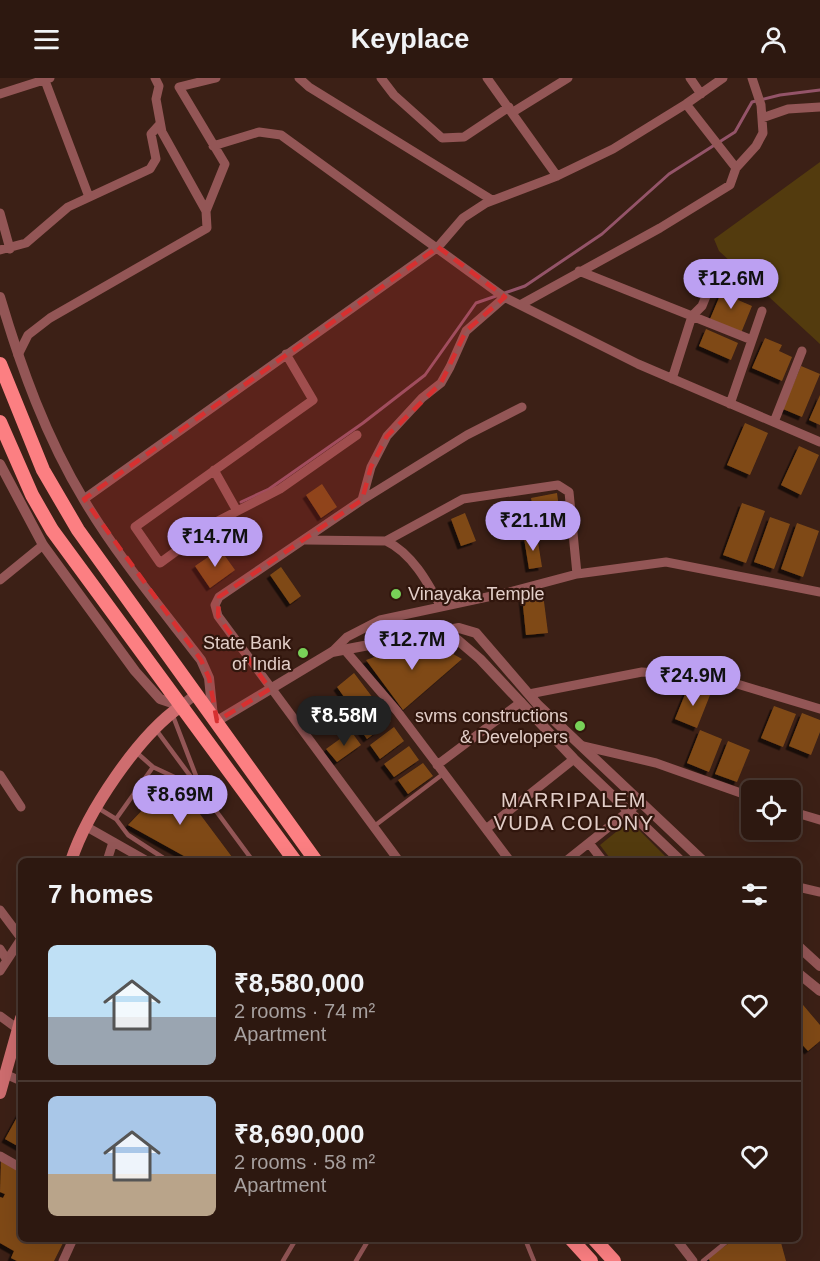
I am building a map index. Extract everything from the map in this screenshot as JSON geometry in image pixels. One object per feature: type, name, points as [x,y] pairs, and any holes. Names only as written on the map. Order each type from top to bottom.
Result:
[{"type":"main road","points":[[0,364],[43,470],[78,530],[314,858]]},
{"type":"main road","points":[[0,422],[32,495],[52,530],[177,710],[293,858]]},
{"type":"main road","points":[[72,858],[87,827],[116,777],[135,752],[177,710]]},
{"type":"main road","points":[[0,1093],[18,1028]]},
{"type":"main road","points":[[574,1242],[591,1261]]},
{"type":"main road","points":[[597,1242],[614,1261]]},
{"type":"street","points":[[155,78],[159,86],[156,99],[160,124],[170,150],[206,211]]},
{"type":"street","points":[[18,355],[28,335],[50,318],[207,228],[206,211],[225,164],[178,87],[216,78]]},
{"type":"street","points":[[299,78],[309,87],[492,200]]},
{"type":"street","points":[[381,78],[394,95],[442,138],[464,137],[568,78]]},
{"type":"street","points":[[487,78],[557,176]]},
{"type":"street","points":[[690,78],[701,94]]},
{"type":"street","points":[[84,500],[438,247],[463,218],[492,200],[557,176],[621,144],[723,78]]},
{"type":"street","points":[[520,305],[730,186],[736,168],[760,139],[764,127],[760,100],[752,78]]},
{"type":"street","points":[[0,94],[46,79],[89,197]]},
{"type":"street","points":[[686,104],[736,168]]},
{"type":"street","points":[[762,118],[788,109],[820,107]]},
{"type":"street","points":[[0,250],[26,243],[68,207],[150,169],[156,159],[151,134],[160,124]]},
{"type":"street","points":[[213,146],[259,132],[281,135],[502,295],[672,379],[820,442]]},
{"type":"street","points":[[0,213],[10,249]]},
{"type":"street","points":[[579,271],[752,340]]},
{"type":"street","points":[[672,379],[692,315],[702,306],[713,279]]},
{"type":"street","points":[[362,500],[371,467],[387,436],[422,398],[441,383],[466,331],[502,295]]},
{"type":"street","points":[[0,297],[18,355],[54,444],[84,500],[115,548],[201,660],[209,678],[215,719],[270,690],[332,652],[347,637],[380,620],[577,574],[666,562],[820,592]]},
{"type":"street","points":[[730,404],[762,311]]},
{"type":"street","points":[[774,422],[802,351]]},
{"type":"street","points":[[286,354],[313,400],[135,527],[160,563],[216,522],[280,489],[357,435]]},
{"type":"street","points":[[397,858],[270,690],[218,616],[215,604],[219,597],[362,500],[467,435],[522,407]]},
{"type":"street","points":[[0,464],[43,545],[135,671],[160,699],[177,710],[196,694]]},
{"type":"street","points":[[214,470],[237,511]]},
{"type":"street","points":[[386,541],[463,499],[558,485],[569,492],[577,574]]},
{"type":"street","points":[[304,540],[386,541],[398,546],[426,580],[441,607]]},
{"type":"street","points":[[0,580],[43,545]]},
{"type":"street","points":[[332,652],[459,628],[476,633],[574,759],[678,858]]},
{"type":"street","points":[[447,631],[583,746],[700,858]]},
{"type":"street","points":[[344,649],[397,711],[508,858]]},
{"type":"street","points":[[437,765],[525,698],[642,672],[714,677],[820,709]]},
{"type":"street","points":[[583,746],[656,763],[741,793]]},
{"type":"street","points":[[486,829],[574,759]]},
{"type":"street","points":[[0,775],[3,786],[21,807]]},
{"type":"street","points":[[570,858],[640,802]]},
{"type":"street","points":[[801,814],[820,820]]},
{"type":"street","points":[[87,827],[142,858]]},
{"type":"street","points":[[108,858],[113,842]]},
{"type":"street","points":[[589,843],[601,858]]},
{"type":"street","points":[[801,888],[820,892]]},
{"type":"street","points":[[0,910],[18,935]]},
{"type":"street","points":[[0,971],[18,944]]},
{"type":"street","points":[[0,949],[7,960]]},
{"type":"street","points":[[801,949],[820,966]]},
{"type":"street","points":[[801,975],[820,991]]},
{"type":"street","points":[[0,1016],[18,1024]]},
{"type":"street","points":[[5,1074],[18,1080]]},
{"type":"street","points":[[0,1156],[18,1166]]},
{"type":"street","points":[[63,1261],[72,1242]]},
{"type":"street","points":[[678,1242],[693,1261]]},
{"type":"lane","points":[[177,710],[201,789]]},
{"type":"lane","points":[[156,729],[251,858]]},
{"type":"lane","points":[[135,752],[153,767],[201,789]]},
{"type":"lane","points":[[116,819],[153,767]]},
{"type":"lane","points":[[373,827],[443,774]]},
{"type":"lane","points":[[98,808],[116,819],[128,835],[163,858]]},
{"type":"lane","points":[[283,1261],[294,1242]]},
{"type":"lane","points":[[356,1261],[367,1242]]},
{"type":"lane","points":[[526,1242],[534,1261]]},
{"type":"lane","points":[[703,1261],[726,1242]]},
{"type":"highlighted area","points":[[438,247],[505,297],[466,331],[441,383],[387,436],[371,467],[362,500],[219,597],[218,616],[270,689],[217,721],[209,678],[201,660],[84,499]]},
{"type":"shaded area","points":[[820,162],[820,344],[719,251],[714,239]]},
{"type":"shaded area","points":[[627,823],[632,823],[667,858],[610,858],[600,845]]},
{"type":"building","points":[[724,286],[741,294],[738,300],[752,306],[741,333],[710,319]]},
{"type":"building","points":[[706,329],[738,343],[731,360],[699,346]]},
{"type":"building","points":[[765,338],[782,345],[779,351],[792,357],[782,381],[752,368]]},
{"type":"building","points":[[801,366],[820,374],[802,417],[783,409]]},
{"type":"building","points":[[820,395],[820,425],[809,420]]},
{"type":"building","points":[[745,423],[768,433],[750,475],[727,465]]},
{"type":"building","points":[[799,446],[819,455],[801,495],[781,485]]},
{"type":"building","points":[[322,484],[337,507],[321,518],[306,495]]},
{"type":"building","points":[[557,493],[561,523],[537,528],[531,498]]},
{"type":"building","points":[[742,503],[765,511],[746,563],[723,555]]},
{"type":"building","points":[[465,513],[476,541],[461,546],[451,519]]},
{"type":"building","points":[[770,517],[790,524],[774,569],[754,562]]},
{"type":"building","points":[[797,523],[819,531],[803,577],[781,569]]},
{"type":"building","points":[[537,536],[542,567],[529,569],[524,538]]},
{"type":"building","points":[[220,549],[235,570],[210,588],[195,566]]},
{"type":"building","points":[[281,567],[301,596],[290,604],[270,575]]},
{"type":"building","points":[[543,594],[548,633],[526,635],[522,596]]},
{"type":"building","points":[[430,647],[446,650],[462,659],[403,710],[366,660],[400,648]]},
{"type":"building","points":[[354,673],[376,702],[352,720],[341,705],[347,701],[337,687]]},
{"type":"building","points":[[688,687],[710,695],[697,728],[675,719]]},
{"type":"building","points":[[774,706],[796,714],[783,747],[761,738]]},
{"type":"building","points":[[381,707],[391,721],[367,739],[357,725]]},
{"type":"building","points":[[802,713],[820,720],[820,732],[811,755],[789,746]]},
{"type":"building","points":[[394,727],[404,741],[380,759],[370,745]]},
{"type":"building","points":[[700,730],[722,739],[709,772],[687,763]]},
{"type":"building","points":[[351,731],[361,745],[337,762],[326,749]]},
{"type":"building","points":[[728,741],[750,750],[737,782],[715,774]]},
{"type":"building","points":[[409,746],[419,760],[394,777],[384,764]]},
{"type":"building","points":[[423,763],[433,776],[408,794],[398,780]]},
{"type":"building","points":[[173,778],[233,858],[188,858],[128,825]]},
{"type":"building","points":[[801,1003],[820,1025],[820,1041],[808,1051],[801,1043]]},
{"type":"building","points":[[18,1115],[18,1146],[5,1139]]},
{"type":"building","points":[[1,1161],[18,1170],[18,1242],[64,1242],[54,1261],[17,1261],[11,1258],[14,1251],[0,1243],[0,1197],[3,1198],[5,1194],[0,1192]]},
{"type":"building","points":[[731,1242],[781,1242],[786,1261],[710,1261],[708,1258]]},
{"type":"waterway","points":[[241,502],[269,489],[363,423],[425,375],[476,303],[525,286],[602,234],[669,174],[735,132],[752,102],[780,95],[820,90]]},
{"type":"place","name":"Vinayaka Temple","points":[[396,594]]},
{"type":"place","name":"State Bank of India","points":[[303,653]]},
{"type":"place","name":"svms constructions & Developers","points":[[580,726]]},
{"type":"district","name":"MARRIPALEM VUDA COLONY","points":[[574,812]]}]
